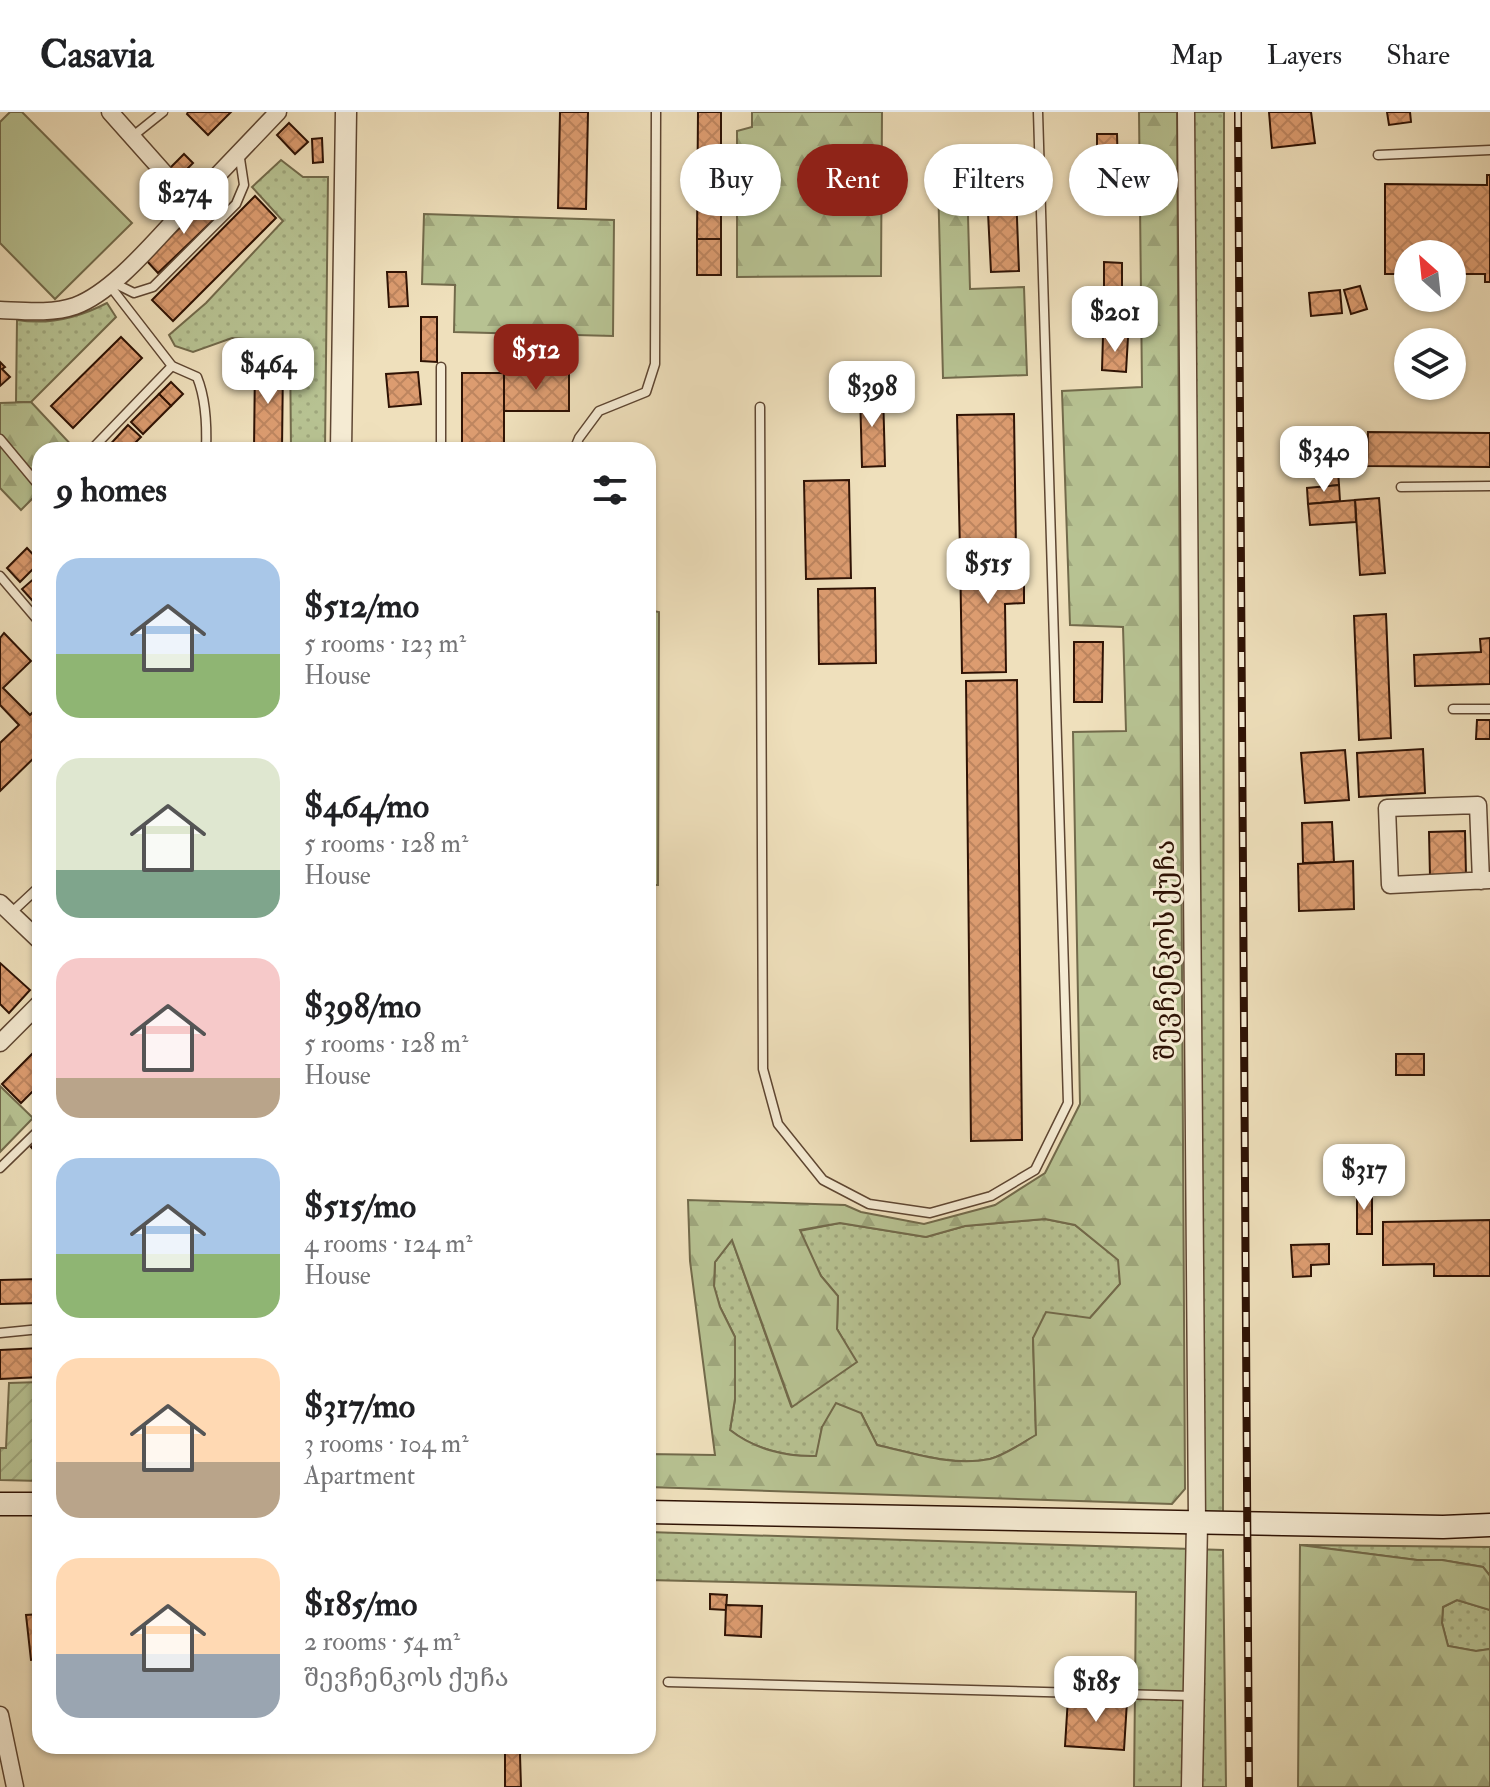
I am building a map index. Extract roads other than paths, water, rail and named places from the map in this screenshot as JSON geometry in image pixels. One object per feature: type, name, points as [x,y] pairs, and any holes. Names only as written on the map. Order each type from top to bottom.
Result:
[{"type":"main road","points":[[0,1504],[32,1504]]},
{"type":"main road","points":[[656,1512],[1443,1527],[1490,1525]]},
{"type":"street","points":[[110,112],[191,203]]},
{"type":"street","points":[[0,310],[36,312],[74,306],[112,284],[278,112]]},
{"type":"street","points":[[341,442],[346,112]]},
{"type":"street","name":"შევჩენკოს ქუჩა","points":[[1186,112],[1197,1523],[1192,1787]]},
{"type":"street","points":[[1478,805],[1485,881],[1390,885],[1387,808],[1478,805]]},
{"type":"street","points":[[6,908],[32,933]]},
{"type":"street","points":[[0,1043],[32,1011]]},
{"type":"street","points":[[0,1715],[15,1787]]},
{"type":"lane","points":[[133,136],[163,112]]},
{"type":"lane","points":[[577,442],[599,411],[646,392],[655,364],[656,112]]},
{"type":"lane","points":[[760,407],[763,1069],[778,1124],[823,1180],[869,1204],[930,1213],[991,1196],[1035,1170],[1068,1103],[1038,112]]},
{"type":"lane","points":[[1378,155],[1490,150]]},
{"type":"lane","points":[[112,284],[134,293],[153,287],[236,204],[244,185],[239,152]]},
{"type":"lane","points":[[112,284],[172,366],[197,377],[202,388],[206,442]]},
{"type":"lane","points":[[99,442],[172,366]]},
{"type":"lane","points":[[441,367],[441,442]]},
{"type":"lane","points":[[1,441],[32,478]]},
{"type":"lane","points":[[1401,487],[1490,486]]},
{"type":"lane","points":[[0,576],[32,614]]},
{"type":"lane","points":[[1453,709],[1490,709]]},
{"type":"lane","points":[[6,908],[32,891]]},
{"type":"lane","points":[[0,1168],[32,1137]]},
{"type":"lane","points":[[0,1333],[32,1330]]},
{"type":"lane","points":[[668,1682],[1194,1696]]},
{"type":"railway","points":[[1238,112],[1249,1787]]}]
